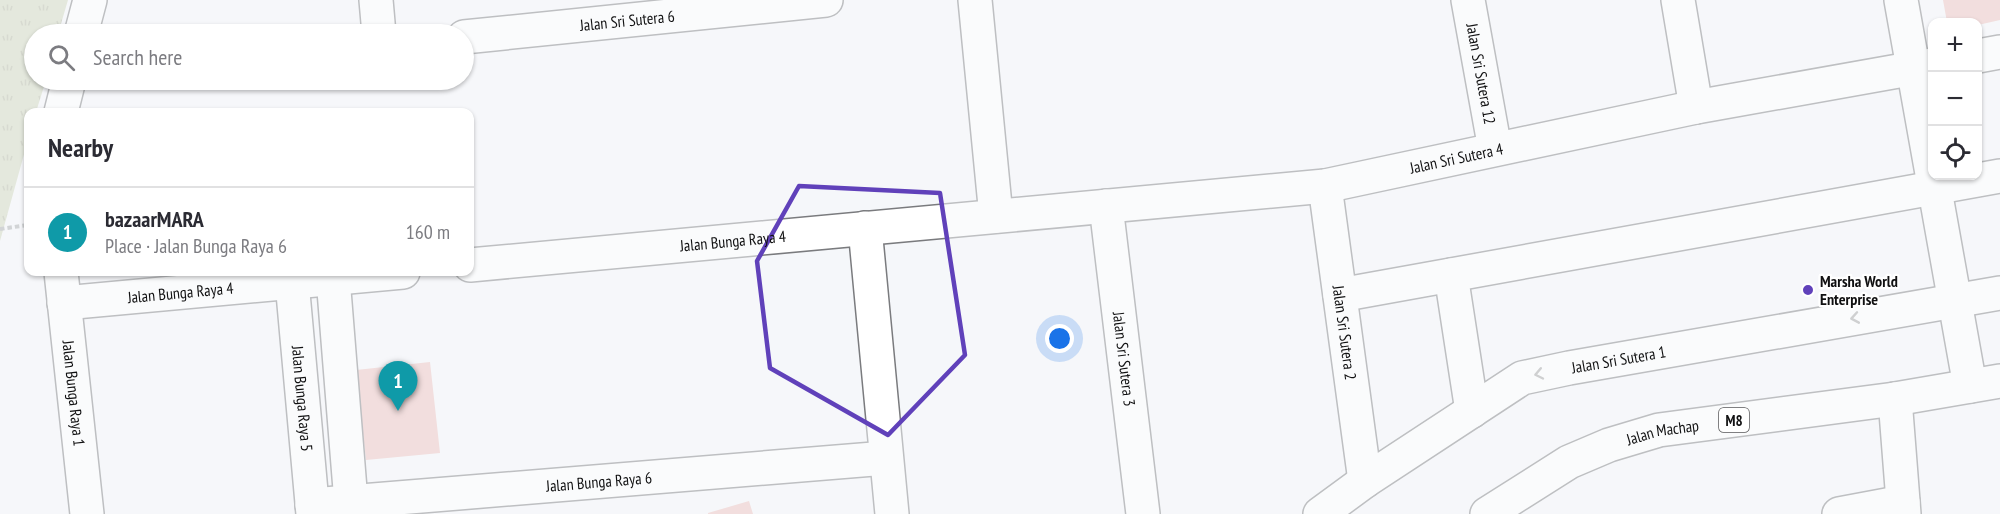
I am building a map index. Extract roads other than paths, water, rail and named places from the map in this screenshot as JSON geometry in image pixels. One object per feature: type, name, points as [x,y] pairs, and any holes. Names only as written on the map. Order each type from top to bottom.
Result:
[{"type":"street","points":[[84,24],[90,0]]},
{"type":"street","points":[[376,0],[378,24]]},
{"type":"street","name":"Jalan Sri Sutera 6","points":[[474,35],[604,11],[826,0]]},
{"type":"street","points":[[975,0],[996,216]]},
{"type":"street","name":"Jalan Sri Sutera 12","points":[[1468,0],[1495,149]]},
{"type":"street","points":[[1678,0],[1696,107]]},
{"type":"street","points":[[1900,0],[1923,67],[1934,188],[1954,301],[1985,383]]},
{"type":"street","points":[[1982,56],[2000,52]]},
{"type":"street","name":"Jalan Sri Sutera 4","points":[[996,216],[1325,186],[1696,107],[1923,67]]},
{"type":"street","points":[[62,108],[66,90]]},
{"type":"street","points":[[1340,295],[2000,176]]},
{"type":"street","name":"Jalan Sri Sutera 2","points":[[1325,186],[1365,481]]},
{"type":"street","name":"Jalan Sri Sutera 3","points":[[1106,206],[1143,514]]},
{"type":"street","name":"Jalan Bunga Raya 4","points":[[474,265],[996,216]]},
{"type":"street","points":[[865,228],[892,514]]},
{"type":"street","points":[[1451,275],[1472,411]]},
{"type":"street","name":"Jalan Bunga Raya 1","points":[[61,276],[87,514]]},
{"type":"street","name":"Jalan Bunga Raya 4","points":[[64,303],[356,276]]},
{"type":"street","points":[[333,278],[351,502]]},
{"type":"street","name":"Jalan Bunga Raya 5","points":[[292,282],[313,510]]},
{"type":"street","name":"Jalan Sri Sutera 1","points":[[1320,514],[1365,481],[1522,378],[2000,293]]},
{"type":"street","name":"Jalan Machap","points":[[1487,514],[1569,462],[1609,444],[1659,430],[1895,399],[1985,383]]},
{"type":"street","points":[[1839,514],[1904,508],[1895,399]]},
{"type":"street","name":"Jalan Bunga Raya 6","points":[[313,510],[351,502],[886,458]]},
{"type":"place","name":"Marsha World Enterprise","points":[[1808,290]]},
{"type":"place","name":"bazaarMARA","points":[[398,411]]}]
